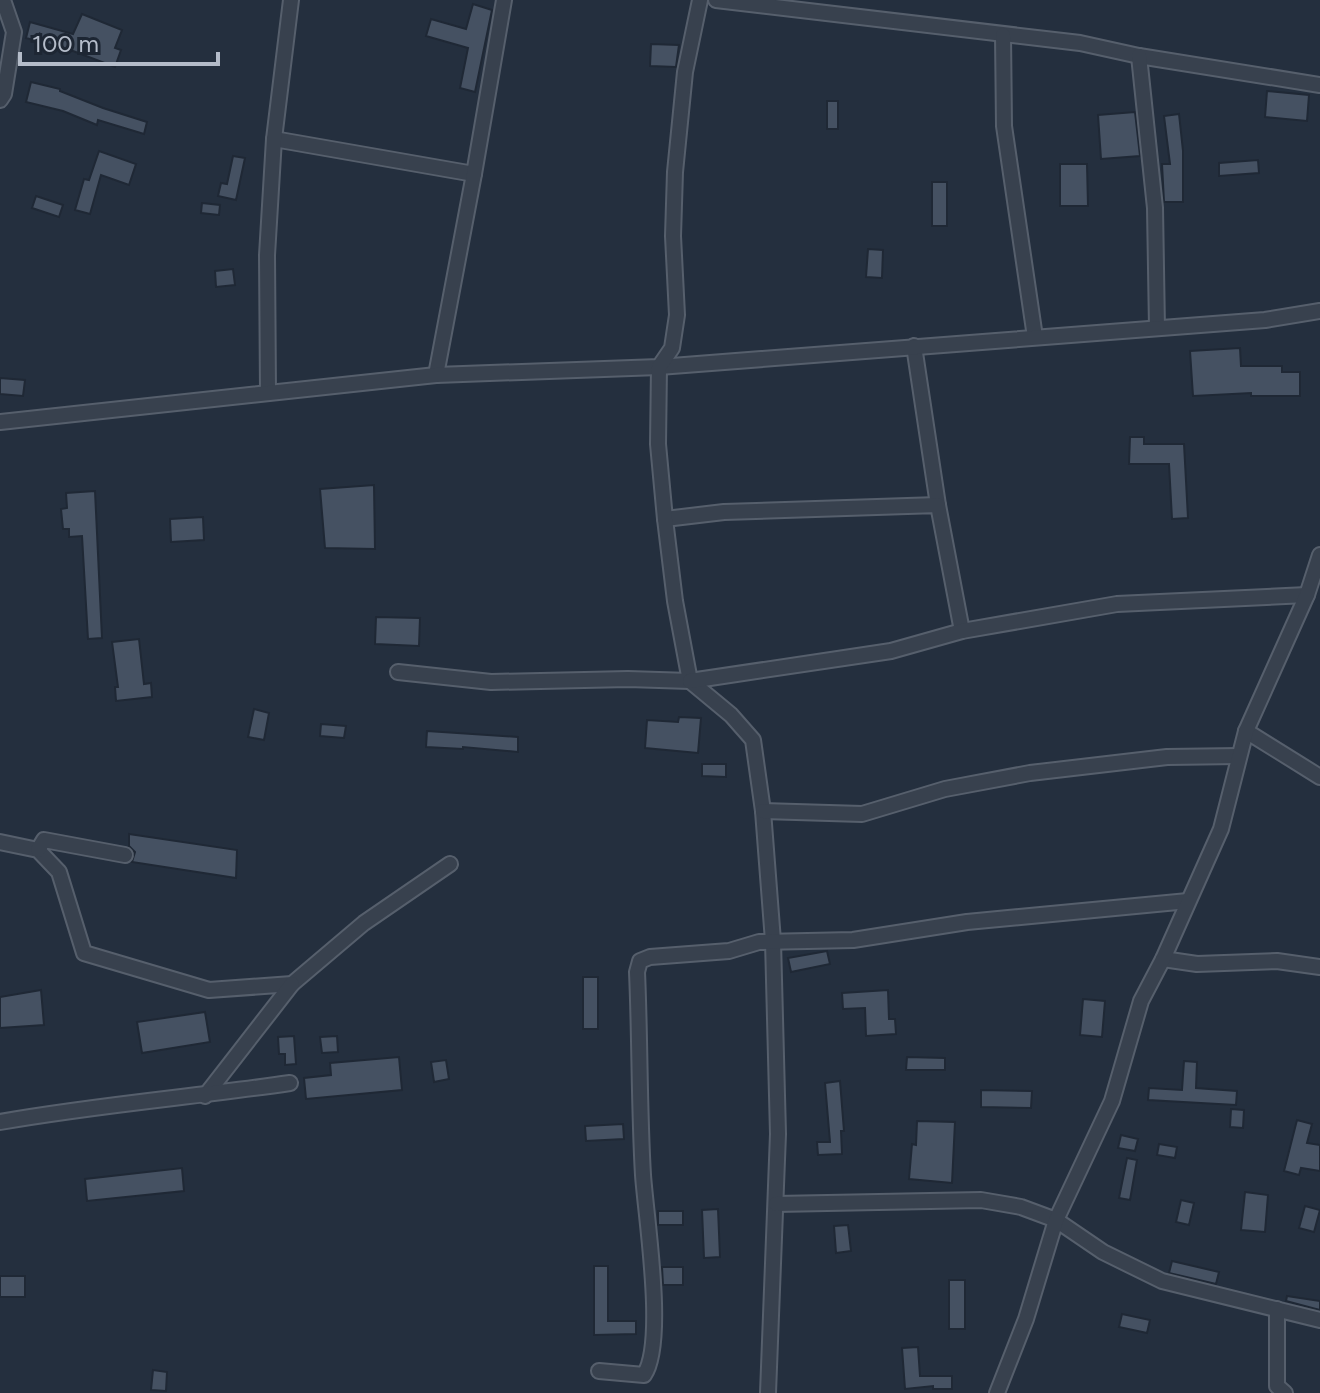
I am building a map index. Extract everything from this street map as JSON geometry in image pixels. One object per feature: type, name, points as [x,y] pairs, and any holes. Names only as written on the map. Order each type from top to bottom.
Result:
[{"type":"street","points":[[0,100],[4,94],[14,32],[3,0]]},
{"type":"street","points":[[268,392],[267,255],[274,139],[291,0]]},
{"type":"street","points":[[436,375],[504,0]]},
{"type":"street","points":[[700,0],[685,72],[675,172],[673,236],[677,315],[672,348],[659,367],[658,444],[675,601],[690,681],[731,715],[753,740],[763,811],[773,941],[777,1087],[776,1204],[768,1393]]},
{"type":"street","points":[[716,0],[1080,43],[1139,56],[1320,85]]},
{"type":"street","points":[[844,16],[850,0]]},
{"type":"street","points":[[1003,35],[1004,126],[1035,337]]},
{"type":"street","points":[[1139,56],[1155,208],[1157,328]]},
{"type":"street","points":[[274,139],[474,174]]},
{"type":"street","points":[[0,422],[436,375],[659,367],[1265,320],[1320,311]]},
{"type":"street","points":[[914,346],[938,505],[962,631]]},
{"type":"street","points":[[665,519],[724,512],[938,505]]},
{"type":"street","points":[[997,1393],[1026,1319],[1056,1220],[1112,1101],[1141,1001],[1221,829],[1246,731],[1307,595],[1320,555]]},
{"type":"street","points":[[398,672],[491,682],[690,681],[891,651],[962,631],[1117,604],[1307,595]]},
{"type":"street","points":[[1246,731],[1320,777]]},
{"type":"street","points":[[763,811],[862,814],[945,789],[1030,773],[1167,757],[1239,756]]},
{"type":"street","points":[[38,850],[44,840],[125,855]]},
{"type":"street","points":[[0,842],[38,850],[59,872],[84,953],[209,990],[292,984]]},
{"type":"street","points":[[205,1096],[292,984],[364,923],[450,864]]},
{"type":"street","points":[[599,1371],[644,1375],[650,1366],[653,1345],[643,1159],[637,972],[640,961],[650,957],[729,951],[746,944],[773,941],[853,940],[967,922],[1188,901]]},
{"type":"street","points":[[1163,959],[1197,964],[1277,961],[1320,967]]},
{"type":"street","points":[[0,1122],[65,1110],[205,1096],[290,1083]]},
{"type":"street","points":[[776,1204],[981,1200],[1021,1207],[1056,1220],[1103,1252],[1162,1281],[1320,1320]]},
{"type":"street","points":[[1277,1309],[1277,1386],[1285,1393]]},
{"type":"building","points":[[473,4],[492,10],[475,92],[460,88],[468,48],[426,36],[431,19],[466,29]]},
{"type":"building","points":[[82,14],[122,30],[115,48],[121,50],[115,67],[26,38],[30,22],[73,34]]},
{"type":"building","points":[[651,44],[679,45],[676,67],[650,66]]},
{"type":"building","points":[[31,82],[60,89],[103,108],[147,122],[144,134],[98,120],[97,125],[63,111],[26,102]]},
{"type":"building","points":[[1267,91],[1309,95],[1307,121],[1265,117]]},
{"type":"building","points":[[827,101],[838,101],[838,129],[827,129]]},
{"type":"building","points":[[1135,112],[1140,156],[1101,159],[1098,115]]},
{"type":"building","points":[[1179,114],[1183,202],[1164,202],[1162,164],[1170,164],[1164,116]]},
{"type":"building","points":[[99,151],[136,164],[129,185],[101,175],[90,214],[75,210],[84,179],[89,180]]},
{"type":"building","points":[[233,156],[245,158],[236,200],[218,196],[221,183],[227,184]]},
{"type":"building","points":[[1258,160],[1259,173],[1219,176],[1219,163]]},
{"type":"building","points":[[1060,164],[1087,164],[1088,206],[1060,206]]},
{"type":"building","points":[[932,182],[947,182],[947,226],[932,226]]},
{"type":"building","points":[[36,196],[63,205],[59,217],[32,208]]},
{"type":"building","points":[[202,203],[220,205],[219,215],[201,213]]},
{"type":"building","points":[[868,249],[883,250],[882,278],[866,277]]},
{"type":"building","points":[[233,269],[235,285],[216,287],[215,271]]},
{"type":"building","points":[[1240,348],[1241,366],[1282,366],[1282,372],[1300,372],[1300,396],[1251,396],[1251,393],[1193,396],[1190,351]]},
{"type":"building","points":[[0,378],[25,380],[23,396],[0,394]]},
{"type":"building","points":[[1130,437],[1144,437],[1144,444],[1184,444],[1188,518],[1172,519],[1169,464],[1129,464]]},
{"type":"building","points":[[374,485],[375,549],[325,548],[320,489]]},
{"type":"building","points":[[95,491],[102,638],[88,639],[82,536],[69,537],[69,529],[63,529],[61,509],[67,508],[66,493]]},
{"type":"building","points":[[203,517],[204,540],[171,542],[170,519]]},
{"type":"building","points":[[376,617],[420,618],[419,646],[375,644]]},
{"type":"building","points":[[139,639],[144,684],[151,683],[152,697],[116,701],[115,687],[118,687],[112,642]]},
{"type":"building","points":[[254,709],[269,713],[264,740],[248,737]]},
{"type":"building","points":[[679,717],[701,718],[698,753],[645,748],[647,720],[678,722]]},
{"type":"building","points":[[321,724],[346,726],[344,738],[320,736]]},
{"type":"building","points":[[427,731],[518,737],[518,752],[426,747]]},
{"type":"building","points":[[702,764],[726,764],[726,777],[702,776]]},
{"type":"building","points":[[129,834],[237,850],[236,878],[132,862],[135,852],[129,846]]},
{"type":"building","points":[[827,951],[830,964],[791,972],[788,958]]},
{"type":"building","points":[[583,977],[598,977],[598,1029],[583,1029]]},
{"type":"building","points":[[41,990],[44,1025],[0,1028],[0,997]]},
{"type":"building","points":[[888,990],[889,1019],[895,1019],[896,1034],[866,1036],[865,1008],[843,1009],[842,993]]},
{"type":"building","points":[[1083,999],[1105,1001],[1102,1037],[1080,1035]]},
{"type":"building","points":[[205,1012],[210,1042],[142,1053],[137,1022]]},
{"type":"building","points":[[294,1036],[296,1064],[285,1065],[285,1054],[279,1054],[278,1037]]},
{"type":"building","points":[[337,1036],[338,1052],[322,1053],[320,1037]]},
{"type":"building","points":[[399,1057],[402,1090],[306,1099],[304,1078],[331,1075],[330,1063]]},
{"type":"building","points":[[907,1057],[945,1058],[945,1070],[906,1070]]},
{"type":"building","points":[[446,1060],[449,1079],[434,1082],[431,1062]]},
{"type":"building","points":[[1184,1061],[1197,1062],[1196,1088],[1237,1091],[1236,1105],[1148,1100],[1149,1088],[1182,1090]]},
{"type":"building","points":[[840,1081],[844,1131],[841,1131],[842,1154],[818,1155],[817,1142],[830,1142],[825,1083]]},
{"type":"building","points":[[981,1090],[1032,1091],[1031,1108],[981,1107]]},
{"type":"building","points":[[1231,1109],[1244,1110],[1243,1128],[1230,1127]]},
{"type":"building","points":[[1297,1120],[1312,1124],[1307,1143],[1320,1145],[1320,1171],[1301,1168],[1299,1175],[1284,1171]]},
{"type":"building","points":[[917,1121],[955,1122],[952,1183],[909,1179]]},
{"type":"building","points":[[623,1124],[624,1139],[586,1141],[585,1126]]},
{"type":"building","points":[[1121,1135],[1138,1139],[1135,1151],[1118,1148]]},
{"type":"building","points":[[1159,1144],[1177,1147],[1175,1158],[1157,1155]]},
{"type":"building","points":[[1127,1158],[1137,1160],[1130,1200],[1119,1198]]},
{"type":"building","points":[[182,1168],[184,1191],[87,1201],[85,1179]]},
{"type":"building","points":[[1245,1192],[1268,1195],[1265,1232],[1241,1230]]},
{"type":"building","points":[[1181,1200],[1194,1203],[1189,1225],[1176,1222]]},
{"type":"building","points":[[1305,1206],[1320,1210],[1314,1232],[1299,1228]]},
{"type":"building","points":[[718,1209],[720,1257],[704,1258],[702,1210]]},
{"type":"building","points":[[658,1211],[683,1211],[683,1225],[658,1225]]},
{"type":"building","points":[[848,1225],[851,1251],[836,1253],[834,1226]]},
{"type":"building","points":[[1172,1261],[1219,1272],[1216,1284],[1169,1273]]},
{"type":"building","points":[[594,1266],[608,1266],[608,1321],[636,1321],[636,1334],[594,1335]]},
{"type":"building","points":[[662,1267],[683,1267],[683,1285],[663,1285]]},
{"type":"building","points":[[0,1276],[25,1276],[25,1297],[0,1297]]},
{"type":"building","points":[[949,1280],[965,1280],[965,1329],[949,1329]]},
{"type":"building","points":[[1287,1296],[1320,1301],[1320,1310],[1286,1301]]},
{"type":"building","points":[[1122,1314],[1150,1320],[1147,1333],[1119,1327]]},
{"type":"building","points":[[918,1347],[920,1376],[952,1376],[952,1389],[933,1389],[933,1386],[905,1389],[902,1348]]},
{"type":"building","points":[[153,1370],[167,1372],[166,1391],[151,1390]]}]
